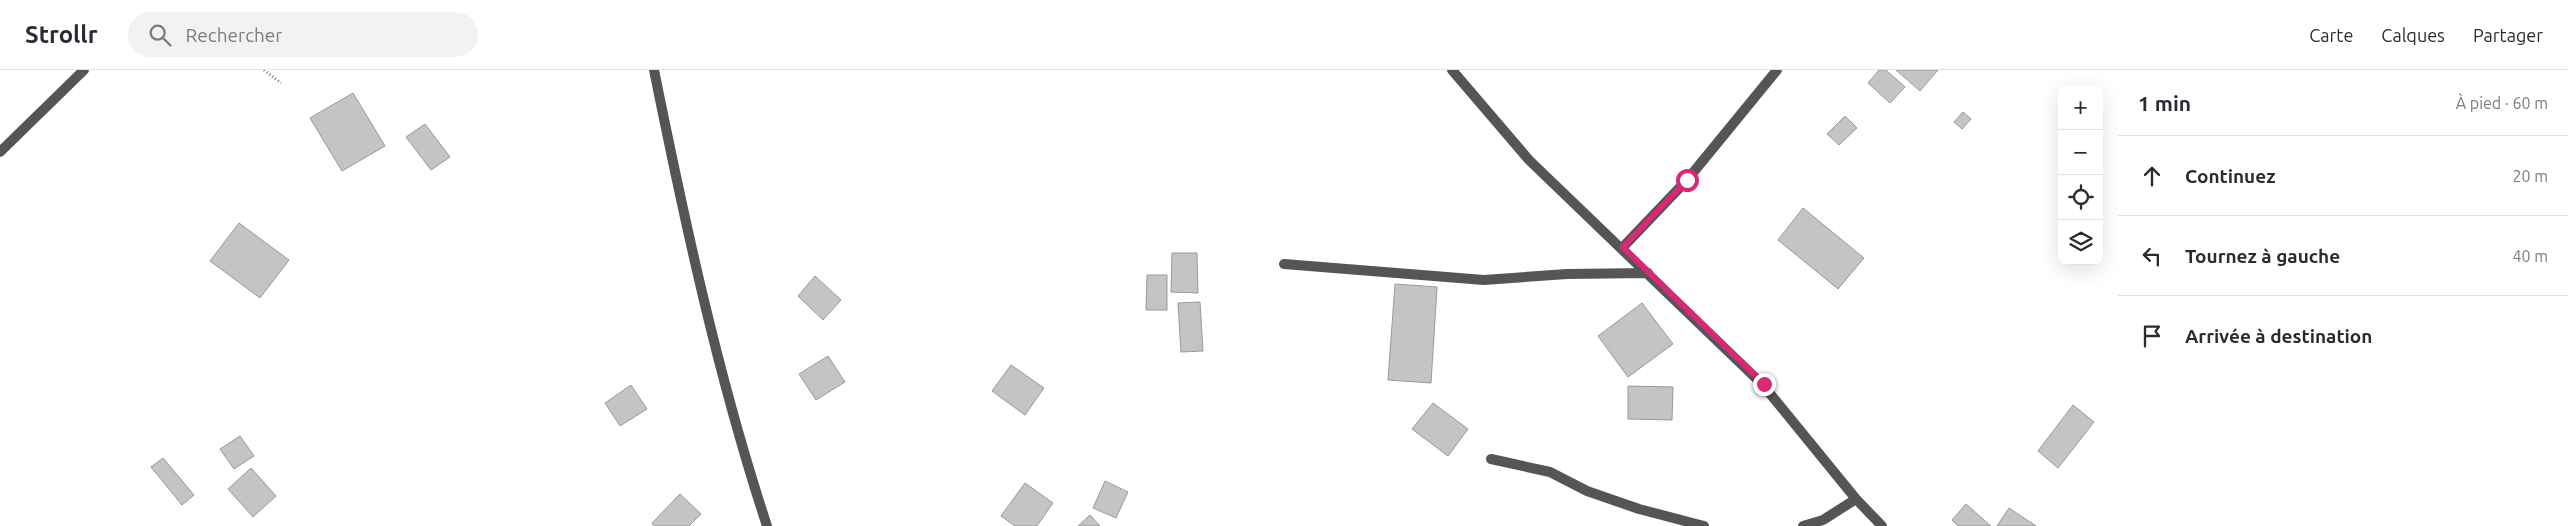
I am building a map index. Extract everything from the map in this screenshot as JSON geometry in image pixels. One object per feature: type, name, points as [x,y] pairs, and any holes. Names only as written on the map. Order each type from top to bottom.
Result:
[{"type":"street","points":[[0,152],[84,70]]},
{"type":"street","points":[[654,70],[677,182],[732,411],[767,526]]},
{"type":"street","points":[[1452,70],[1529,160],[1623,247],[1764,384],[1856,499],[1882,526]]},
{"type":"street","points":[[1623,247],[1687,180],[1777,70]]},
{"type":"street","points":[[1284,264],[1484,280],[1567,274],[1648,273]]},
{"type":"street","points":[[1491,459],[1550,472],[1587,491],[1704,526]]},
{"type":"street","points":[[1803,526],[1823,520],[1856,499]]},
{"type":"path","points":[[264,70],[281,83]]},
{"type":"building","points":[[1879,70],[1886,70],[1905,87],[1890,103],[1868,83]]},
{"type":"building","points":[[1896,70],[1938,70],[1920,91]]},
{"type":"building","points":[[353,93],[385,146],[342,171],[310,118]]},
{"type":"building","points":[[1963,112],[1971,119],[1962,129],[1954,122]]},
{"type":"building","points":[[1845,116],[1857,128],[1839,145],[1827,134]]},
{"type":"building","points":[[425,124],[450,157],[431,170],[406,137]]},
{"type":"building","points":[[1803,208],[1864,258],[1838,289],[1778,240]]},
{"type":"building","points":[[239,223],[289,260],[260,298],[210,261]]},
{"type":"building","points":[[1172,253],[1197,253],[1198,293],[1171,292]]},
{"type":"building","points":[[1147,275],[1167,275],[1167,310],[1146,310]]},
{"type":"building","points":[[815,276],[841,300],[823,320],[798,296]]},
{"type":"building","points":[[1395,284],[1437,287],[1431,383],[1388,380]]},
{"type":"building","points":[[1200,302],[1203,351],[1181,352],[1178,303]]},
{"type":"building","points":[[1642,303],[1673,344],[1628,377],[1598,336]]},
{"type":"building","points":[[828,356],[845,382],[816,400],[799,374]]},
{"type":"building","points":[[1011,365],[1044,388],[1025,415],[992,391]]},
{"type":"building","points":[[631,385],[647,409],[620,426],[605,403]]},
{"type":"building","points":[[1628,386],[1673,387],[1672,420],[1628,419]]},
{"type":"building","points":[[1433,403],[1468,429],[1448,456],[1412,429]]},
{"type":"building","points":[[2073,405],[2094,422],[2058,468],[2038,451]]},
{"type":"building","points":[[240,436],[254,456],[234,469],[220,449]]},
{"type":"building","points":[[163,458],[194,495],[182,505],[151,467]]},
{"type":"building","points":[[251,468],[276,496],[253,517],[228,489]]},
{"type":"building","points":[[1105,481],[1128,492],[1116,518],[1093,508]]},
{"type":"building","points":[[1025,483],[1053,503],[1037,526],[1015,526],[1001,516]]},
{"type":"building","points":[[680,494],[701,514],[689,526],[654,526],[652,523]]},
{"type":"building","points":[[1966,504],[1991,526],[1958,526],[1952,520]]},
{"type":"building","points":[[2009,508],[2036,526],[1997,526]]},
{"type":"building","points":[[1090,515],[1100,526],[1078,526]]},
{"type":"route","points":[[1687,180],[1623,247],[1764,384]]}]
